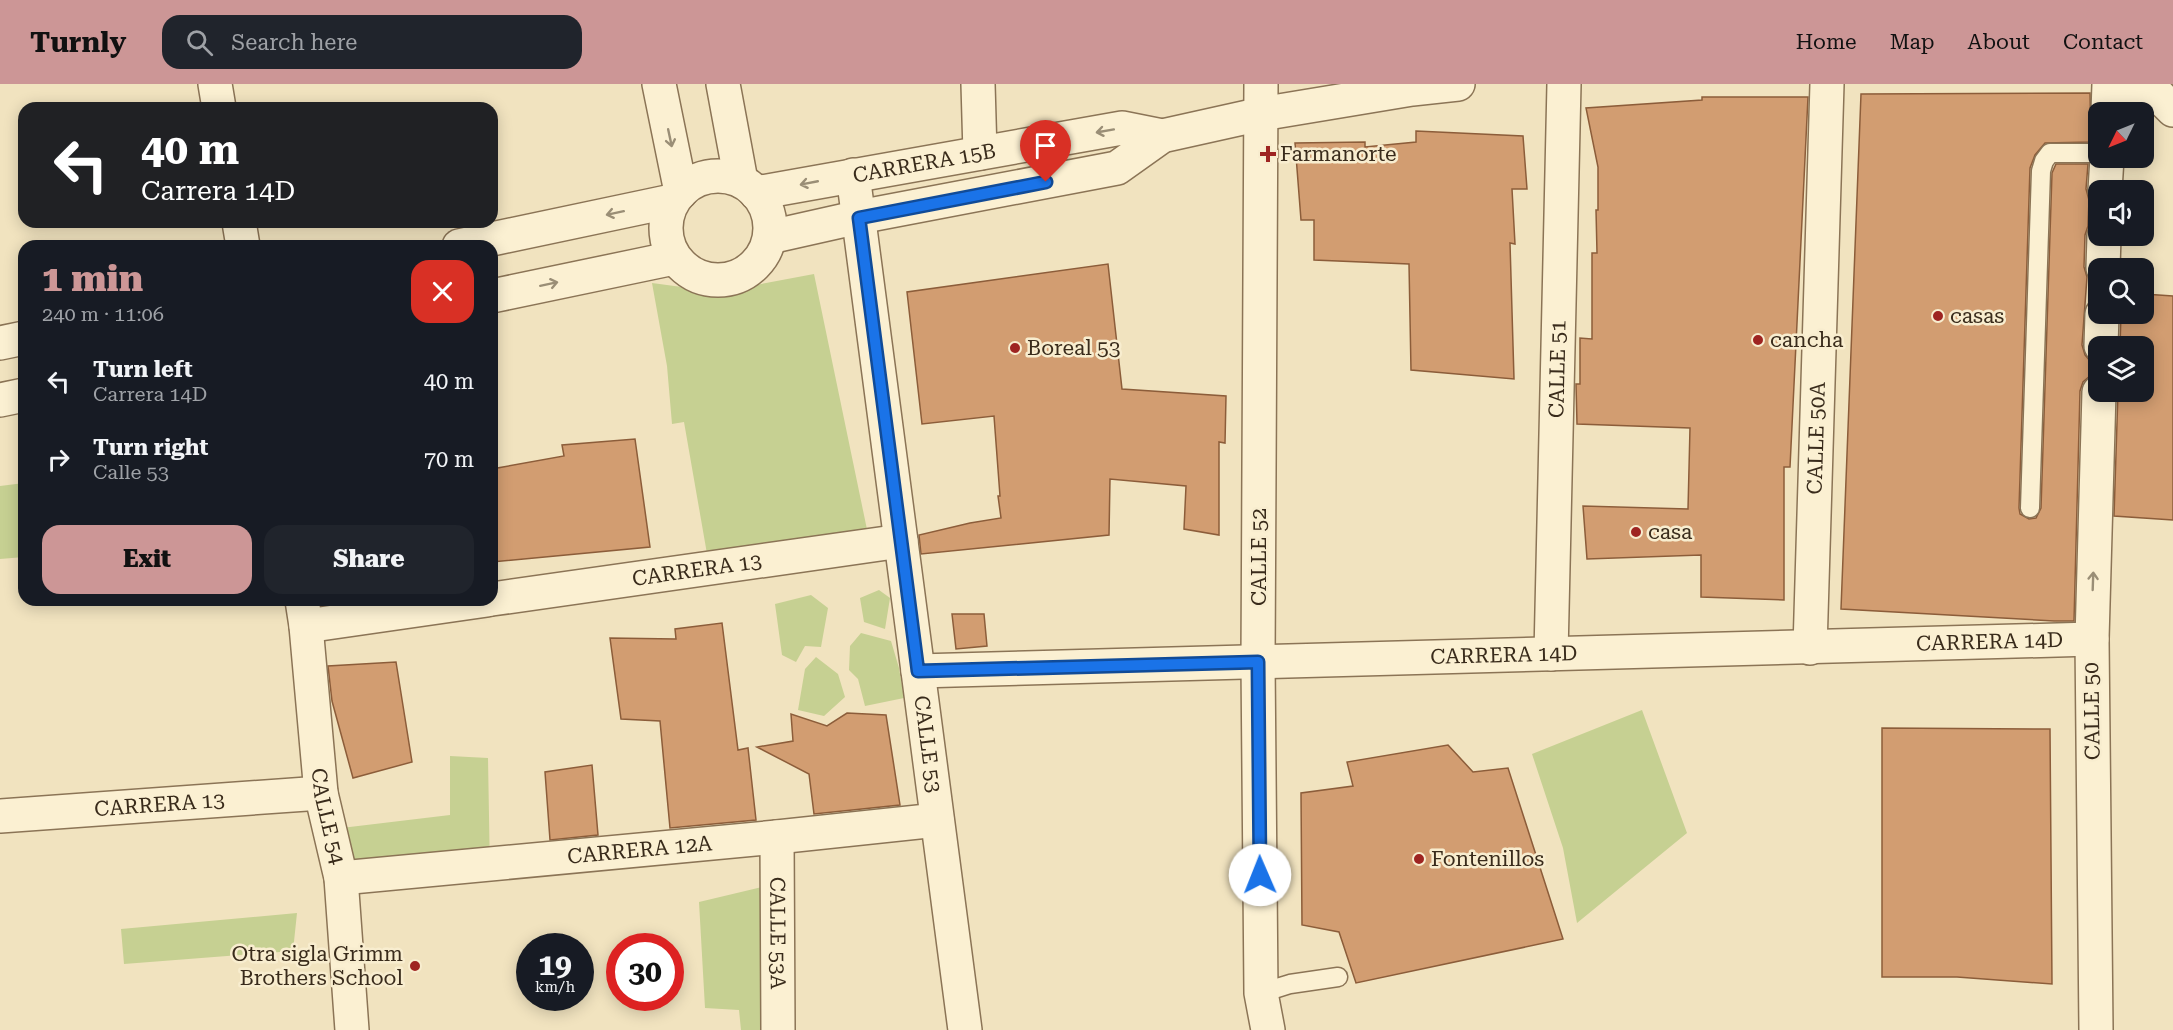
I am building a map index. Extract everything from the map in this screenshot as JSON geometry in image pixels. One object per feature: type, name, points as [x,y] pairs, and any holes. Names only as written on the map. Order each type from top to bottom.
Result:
[{"type":"street","points":[[215,84],[218,102]]},
{"type":"street","points":[[659,84],[677,197]]},
{"type":"street","points":[[723,84],[749,187]]},
{"type":"street","points":[[978,84],[980,153]]},
{"type":"street","name":"CARRERA 15B","points":[[770,237],[1117,168],[1162,136],[1261,99],[1458,84]]},
{"type":"street","name":"CALLE 51","points":[[1551,654],[1564,84]]},
{"type":"street","name":"CALLE 50A","points":[[1810,648],[1816,375],[1827,84]]},
{"type":"street","points":[[2108,102],[2109,84]]},
{"type":"street","points":[[2125,102],[2145,84],[2173,111]]},
{"type":"street","name":"CALLE 52","points":[[1261,99],[1258,662],[1261,993],[1268,1030]]},
{"type":"street","name":"CARRERA 15B","points":[[749,187],[853,175],[1122,128],[1162,136]]},
{"type":"street","name":"CALLE 53","points":[[853,175],[965,1030]]},
{"type":"street","points":[[725,176],[749,187],[765,206],[770,221],[770,237],[764,254],[753,268],[738,277],[720,281],[702,279],[686,271],[674,258],[666,239],[666,220],[677,197],[692,183],[708,177],[725,176]]},
{"type":"street","points":[[486,240],[677,197]]},
{"type":"street","points":[[498,295],[674,258]]},
{"type":"street","points":[[0,343],[18,339]]},
{"type":"street","points":[[0,400],[18,396]]},
{"type":"street","name":"CALLE 50","points":[[2096,1030],[2092,639],[2099,402]]},
{"type":"street","name":"CARRERA 13","points":[[498,598],[901,542]]},
{"type":"street","points":[[304,613],[403,606]]},
{"type":"street","name":"CALLE 54","points":[[304,613],[321,793],[340,878],[352,1030]]},
{"type":"street","name":"CARRERA 14D","points":[[918,671],[2092,639]]},
{"type":"street","name":"CARRERA 13","points":[[0,816],[321,793]]},
{"type":"street","name":"CARRERA 12A","points":[[340,878],[938,820]]},
{"type":"street","name":"CALLE 53A","points":[[777,837],[778,1030]]},
{"type":"lane","points":[[2030,508],[2041,171],[2050,153],[2088,153]]},
{"type":"lane","points":[[1261,993],[1290,984],[1338,977]]},
{"type":"green space","points":[[814,274],[870,544],[710,571],[684,422],[672,424],[667,366],[652,283],[719,292]]},
{"type":"green space","points":[[18,484],[18,558],[0,559],[0,486]]},
{"type":"green space","points":[[879,590],[890,598],[885,629],[864,622],[860,598]]},
{"type":"green space","points":[[811,595],[828,608],[821,647],[805,646],[796,662],[782,655],[775,604]]},
{"type":"green space","points":[[861,633],[891,641],[904,698],[865,706],[858,679],[849,670],[850,646]]},
{"type":"green space","points":[[816,657],[838,674],[845,697],[824,716],[798,710],[805,669]]},
{"type":"green space","points":[[1642,710],[1687,833],[1577,923],[1563,848],[1532,754]]},
{"type":"green space","points":[[450,756],[488,758],[490,873],[333,891],[333,829],[450,815]]},
{"type":"green space","points":[[762,887],[778,1030],[741,1030],[739,1010],[705,1008],[699,902]]},
{"type":"green space","points":[[297,913],[293,951],[124,964],[121,929]]},
{"type":"building","points":[[2090,93],[2088,142],[2045,143],[2035,155],[2030,168],[2019,508],[2020,514],[2029,519],[2036,518],[2041,508],[2052,173],[2056,164],[2088,164],[2086,189],[2088,226],[2085,235],[2084,267],[2087,277],[2082,345],[2088,358],[2088,378],[2083,382],[2080,391],[2074,621],[1841,609],[1861,94]]},
{"type":"building","points":[[1702,97],[1808,97],[1790,467],[1784,467],[1784,600],[1701,597],[1701,555],[1587,559],[1583,506],[1688,509],[1690,428],[1577,424],[1576,384],[1580,384],[1580,338],[1592,339],[1592,253],[1597,253],[1598,167],[1586,108],[1702,100]]},
{"type":"building","points":[[1416,131],[1523,136],[1527,189],[1512,189],[1515,244],[1510,243],[1514,379],[1411,370],[1409,264],[1314,260],[1314,220],[1301,220],[1295,143],[1365,142],[1365,147],[1416,142]]},
{"type":"building","points":[[1108,264],[1122,389],[1226,396],[1225,443],[1219,442],[1219,535],[1184,529],[1186,486],[1110,479],[1109,535],[921,554],[919,535],[1001,518],[998,496],[1000,496],[994,416],[922,424],[907,292]]},
{"type":"building","points":[[2154,295],[2173,296],[2173,520],[2114,516],[2118,402],[2154,402],[2154,336],[2120,336],[2121,324],[2154,324]]},
{"type":"building","points":[[635,439],[650,547],[498,561],[498,468],[564,456],[562,445]]},
{"type":"building","points":[[952,614],[984,614],[987,646],[956,649]]},
{"type":"building","points":[[722,623],[738,750],[748,748],[756,820],[670,828],[660,721],[621,719],[610,638],[676,639],[675,629]]},
{"type":"building","points":[[396,662],[412,762],[353,778],[332,701],[328,666]]},
{"type":"building","points":[[847,713],[886,715],[900,805],[814,814],[809,774],[757,747],[793,741],[791,714],[827,726]]},
{"type":"building","points":[[1882,728],[2050,729],[2052,984],[1957,977],[1882,977]]},
{"type":"building","name":"Fontenillos","points":[[1448,745],[1473,772],[1508,768],[1563,939],[1356,983],[1339,932],[1302,925],[1301,793],[1353,786],[1347,762]]},
{"type":"building","points":[[592,765],[598,835],[550,840],[545,772]]},
{"type":"place","name":"Farmanorte","points":[[1268,154]]},
{"type":"place","name":"casas","points":[[1938,316]]},
{"type":"place","name":"cancha","points":[[1758,340]]},
{"type":"place","name":"Boreal 53","points":[[1015,348]]},
{"type":"place","name":"casa","points":[[1636,532]]},
{"type":"place","name":"Fontenillos","points":[[1419,859]]},
{"type":"place","name":"Otra sigla Grimm Brothers School","points":[[415,966]]},
{"type":"route","points":[[1046,182],[859,218],[918,671],[1258,662],[1260,875]]}]
